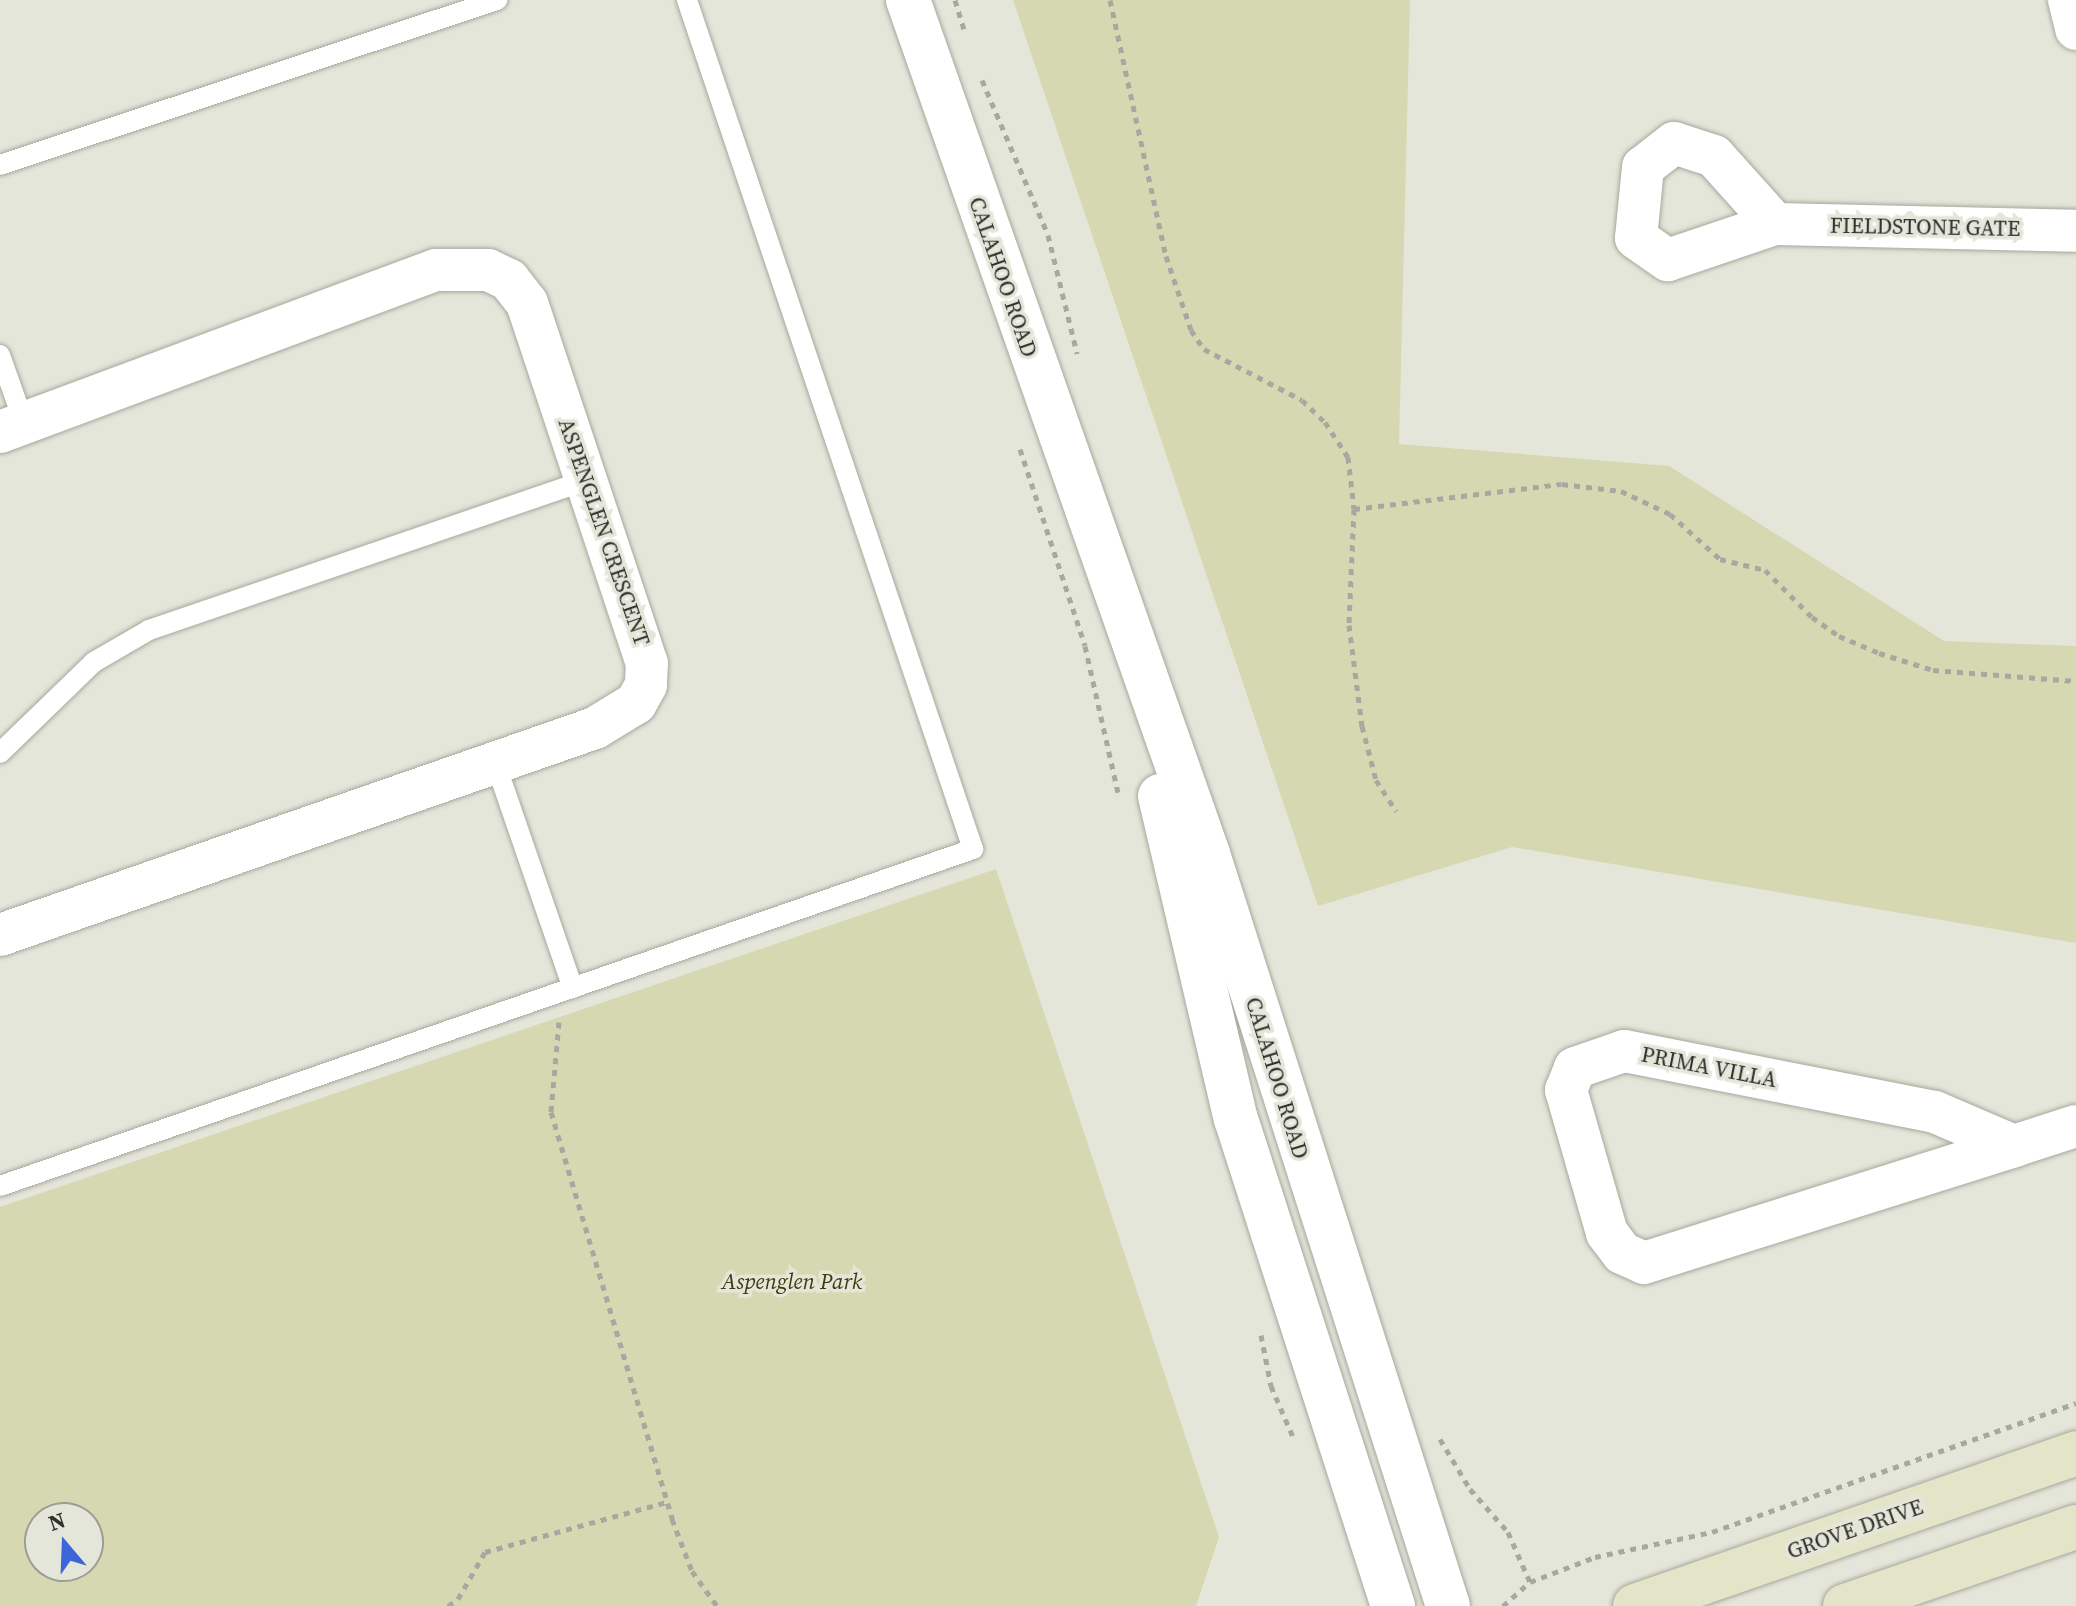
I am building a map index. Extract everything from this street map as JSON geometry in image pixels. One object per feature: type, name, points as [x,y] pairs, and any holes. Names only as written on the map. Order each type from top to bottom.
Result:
[{"type":"main road","name":"GROVE DRIVE","points":[[1635,1606],[2076,1453]]},
{"type":"main road","points":[[1845,1606],[2076,1527]]},
{"type":"street","name":"CALAHOO ROAD","points":[[908,0],[1098,553],[1208,854],[1448,1606]]},
{"type":"street","points":[[2069,0],[2076,29]]},
{"type":"street","name":"FIELDSTONE GATE","points":[[1775,224],[2076,231]]},
{"type":"street","name":"ASPENGLEN CRESCENT","points":[[0,935],[621,716],[646,685],[642,635],[527,303],[509,280],[488,270],[461,267],[436,270],[12,426]]},
{"type":"street","name":"CALAHOO ROAD","points":[[1098,553],[1236,1119],[1393,1606]]},
{"type":"street","name":"PRIMA VILLA","points":[[2014,1146],[1935,1112],[1624,1051],[1575,1068],[1566,1090],[1607,1233],[1622,1253],[1644,1263],[2014,1146],[2076,1126]]},
{"type":"lane","points":[[0,165],[497,0]]},
{"type":"lane","points":[[0,1186],[973,849],[687,0]]},
{"type":"lane","points":[[0,355],[12,426]]},
{"type":"lane","points":[[0,753],[77,676],[149,630],[587,480]]},
{"type":"lane","points":[[495,762],[573,988]]},
{"type":"path","points":[[1110,0],[1166,256],[1191,330],[1204,349],[1302,400],[1325,422],[1348,457],[1354,509],[1349,625],[1362,726],[1376,780],[1396,811]]},
{"type":"path","points":[[1016,438],[1085,646],[1120,799]]},
{"type":"path","points":[[1354,509],[1562,484],[1621,491],[1652,501],[1720,559],[1765,570],[1812,617],[1839,636],[1879,653],[1933,670],[2076,681]]},
{"type":"path","points":[[553,995],[560,1035],[549,1091],[551,1112],[666,1502],[688,1562],[717,1606]]},
{"type":"path","points":[[1259,1327],[1271,1386],[1298,1446]]},
{"type":"path","points":[[1503,1606],[1530,1582],[1595,1557],[1712,1532],[2076,1403]]},
{"type":"path","points":[[448,1606],[458,1599],[485,1552],[666,1502]]},
{"type":"green space","points":[[1013,0],[1410,0],[1399,444],[1669,466],[1944,641],[2076,646],[2076,943],[1512,847],[1318,906]]},
{"type":"green space","name":"Aspenglen Park","points":[[996,869],[1219,1537],[1196,1606],[0,1606],[0,1207]]}]
